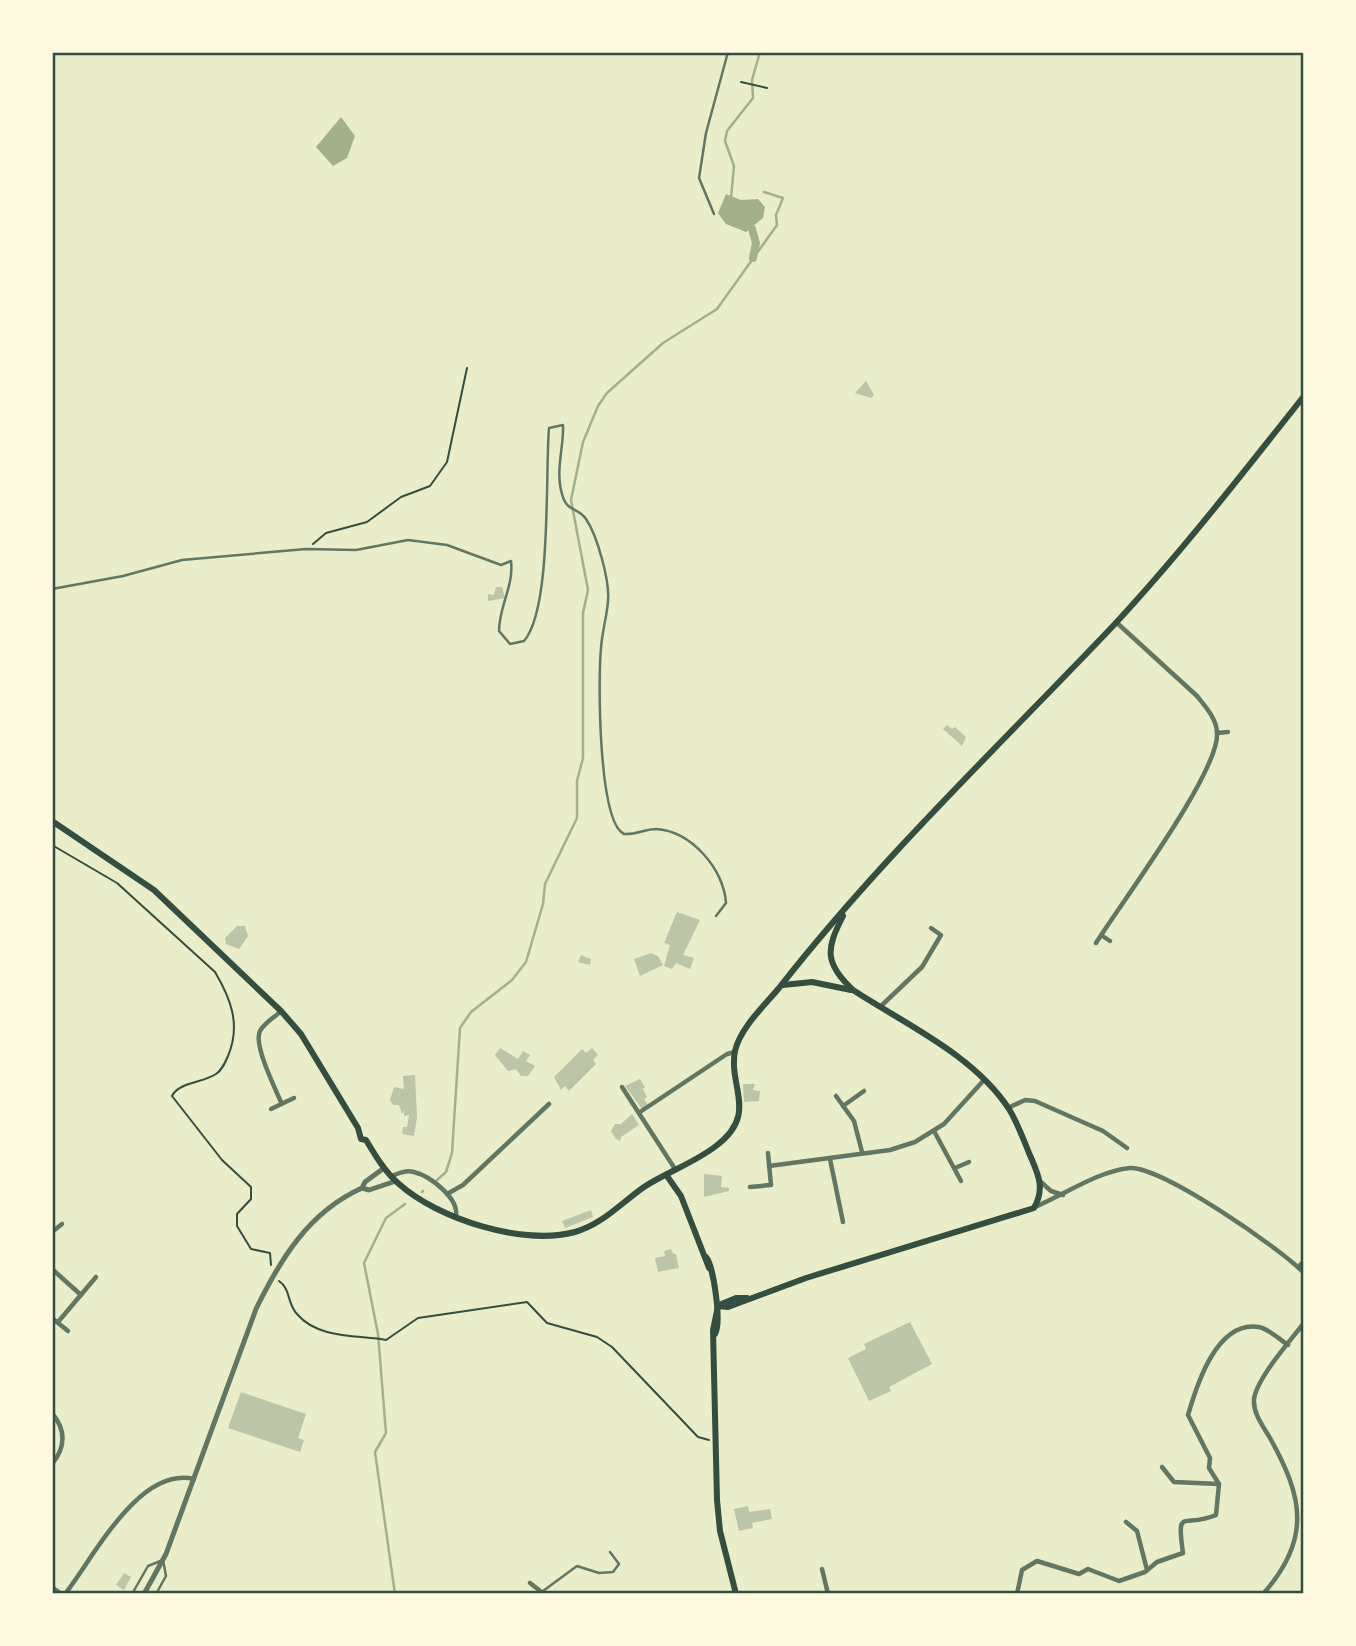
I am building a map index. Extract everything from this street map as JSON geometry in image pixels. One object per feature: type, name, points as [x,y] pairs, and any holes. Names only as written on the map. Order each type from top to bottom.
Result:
[{"type":"main road","points":[[52,821],[154,890],[281,1011],[301,1034],[358,1128],[363,1129],[366,1140],[384,1168],[418,1198],[456,1216],[509,1232],[564,1234],[589,1227],[644,1187],[716,1147],[733,1129],[739,1108],[735,1052],[746,1031],[780,986],[991,751],[1116,622],[1227,495],[1301,405],[1304,396]]},
{"type":"main road","points":[[718,1306],[741,1296],[747,1298],[1034,1208],[1041,1182],[1008,1108],[968,1065],[853,990],[837,975],[830,957],[832,937],[845,911]]},
{"type":"main road","points":[[780,986],[796,981],[853,990]]},
{"type":"main road","points":[[667,1176],[711,1265],[709,1268],[718,1306],[713,1319],[717,1500],[720,1531],[736,1594]]},
{"type":"street","points":[[1096,943],[1207,773],[1217,733],[1207,709],[1196,696],[1116,622]]},
{"type":"street","points":[[1217,733],[1228,732]]},
{"type":"street","points":[[879,1007],[922,967],[941,934],[932,928]]},
{"type":"street","points":[[1101,935],[1110,941]]},
{"type":"street","points":[[281,1011],[262,1027],[258,1035],[264,1060],[281,1102]]},
{"type":"street","points":[[640,1112],[727,1054],[735,1052]]},
{"type":"street","points":[[769,1167],[902,1146],[934,1131],[984,1080]]},
{"type":"street","points":[[622,1087],[675,1169]]},
{"type":"street","points":[[843,1106],[864,1091]]},
{"type":"street","points":[[836,1096],[858,1132],[862,1152]]},
{"type":"street","points":[[271,1109],[294,1098]]},
{"type":"street","points":[[1008,1108],[1030,1100],[1103,1130],[1127,1148]]},
{"type":"street","points":[[447,1194],[463,1185],[549,1104]]},
{"type":"street","points":[[1103,1130],[1108,1124]]},
{"type":"street","points":[[934,1131],[961,1181]]},
{"type":"street","points":[[750,1187],[771,1185],[768,1153]]},
{"type":"street","points":[[830,1159],[843,1222]]},
{"type":"street","points":[[955,1168],[969,1161]]},
{"type":"street","points":[[144,1594],[163,1560],[256,1309],[272,1276],[324,1208],[362,1188],[365,1182],[384,1168]]},
{"type":"street","points":[[1034,1208],[1118,1171],[1135,1168],[1153,1172],[1178,1185],[1304,1273]]},
{"type":"street","points":[[362,1188],[369,1190],[411,1171],[428,1179],[447,1194],[455,1205],[456,1216]]},
{"type":"street","points":[[1041,1182],[1051,1191],[1063,1195]]},
{"type":"street","points":[[52,1232],[62,1224]]},
{"type":"street","points":[[1298,1268],[1304,1261]]},
{"type":"street","points":[[52,1269],[81,1295]]},
{"type":"street","points":[[58,1322],[96,1278]]},
{"type":"street","points":[[52,1318],[68,1331]]},
{"type":"street","points":[[1263,1594],[1276,1579],[1291,1552],[1297,1514],[1293,1482],[1256,1414],[1254,1401],[1258,1387],[1304,1324]]},
{"type":"street","points":[[1017,1594],[1022,1570],[1037,1561],[1079,1574],[1088,1569],[1119,1581],[1147,1570],[1157,1562],[1183,1553],[1178,1532],[1184,1521],[1216,1515],[1219,1484],[1209,1468],[1210,1458],[1188,1415],[1211,1361],[1223,1339],[1243,1329],[1261,1327],[1287,1345]]},
{"type":"street","points":[[52,1413],[61,1426],[63,1441],[52,1464]]},
{"type":"street","points":[[1162,1467],[1174,1482],[1219,1484]]},
{"type":"street","points":[[52,1587],[63,1594],[118,1520],[138,1500],[175,1476],[194,1479]]},
{"type":"street","points":[[1297,1514],[1304,1514]]},
{"type":"street","points":[[1126,1522],[1137,1531],[1147,1570]]},
{"type":"street","points":[[822,1569],[828,1594]]},
{"type":"street","points":[[530,1583],[544,1592]]},
{"type":"lane","points":[[714,214],[699,178],[706,133],[728,52]]},
{"type":"lane","points":[[52,589],[123,576],[182,560],[306,549],[356,550],[408,540],[447,545],[501,565],[511,561],[513,576],[499,618],[499,631],[510,644],[524,641],[534,627],[546,537],[550,428],[563,425],[561,487],[569,509],[579,512],[591,528],[603,565],[608,599],[600,652],[601,760],[614,821],[624,834],[653,829],[672,831],[690,844],[710,863],[723,883],[726,902],[716,916]]},
{"type":"lane","points":[[544,1592],[577,1566],[599,1573],[612,1572],[619,1564],[610,1552]]},
{"type":"lane","points":[[132,1594],[148,1566],[163,1560],[166,1576],[156,1594]]},
{"type":"path","points":[[740,82],[767,88]]},
{"type":"path","points":[[306,549],[326,533],[367,522],[401,497],[430,486],[447,462],[467,368]]},
{"type":"path","points":[[52,845],[117,883],[215,972],[229,998],[235,1030],[223,1067],[215,1075],[179,1088],[172,1096],[222,1160],[251,1187],[251,1199],[236,1218],[237,1226],[251,1249],[270,1253],[272,1276],[285,1285],[294,1311],[304,1321],[322,1330],[347,1336],[387,1340],[418,1318],[527,1303],[547,1323],[597,1337],[612,1346],[698,1437],[709,1440]]},
{"type":"shaded area","points":[[341,117],[355,136],[347,158],[333,166],[316,147]]},
{"type":"shaded area","points":[[726,194],[741,200],[758,199],[765,207],[763,218],[746,232],[726,224],[718,213]]},
{"type":"building","points":[[866,381],[874,395],[871,398],[855,393]]},
{"type":"building","points":[[496,587],[502,587],[505,598],[488,601],[488,594],[494,595]]},
{"type":"building","points":[[947,725],[952,729],[955,727],[966,737],[962,746],[943,729]]},
{"type":"building","points":[[677,912],[700,920],[683,955],[694,958],[690,969],[676,963],[672,969],[664,966],[670,945],[664,943]]},
{"type":"building","points":[[237,926],[245,926],[248,936],[239,949],[226,944],[225,938]]},
{"type":"building","points":[[651,953],[658,956],[663,965],[640,976],[634,959]]},
{"type":"building","points":[[581,955],[591,959],[590,965],[578,962]]},
{"type":"building","points":[[500,1048],[518,1059],[523,1051],[530,1055],[526,1061],[535,1066],[528,1076],[521,1076],[516,1069],[508,1071],[495,1055]]},
{"type":"building","points":[[592,1048],[598,1055],[593,1060],[596,1064],[569,1091],[565,1086],[561,1090],[554,1077],[582,1049],[586,1053]]},
{"type":"building","points":[[415,1075],[417,1117],[414,1136],[402,1134],[403,1127],[407,1127],[409,1115],[404,1116],[399,1105],[393,1105],[390,1100],[394,1087],[404,1089],[403,1076]]},
{"type":"building","points":[[640,1079],[645,1087],[643,1089],[647,1097],[644,1099],[648,1105],[642,1109],[625,1086]]},
{"type":"building","points":[[743,1084],[755,1084],[753,1090],[760,1091],[759,1101],[744,1102]]},
{"type":"building","points":[[632,1114],[639,1125],[621,1137],[620,1141],[616,1139],[611,1131],[615,1124],[621,1124]]},
{"type":"building","points":[[704,1174],[722,1176],[721,1187],[729,1188],[729,1191],[704,1197]]},
{"type":"building","points":[[591,1210],[593,1217],[565,1228],[562,1221]]},
{"type":"building","points":[[671,1249],[673,1254],[676,1254],[679,1268],[658,1272],[655,1258],[665,1256],[664,1251]]},
{"type":"building","points":[[910,1322],[932,1364],[889,1387],[891,1391],[869,1401],[848,1358],[866,1349],[864,1344]]},
{"type":"building","points":[[241,1392],[306,1414],[298,1438],[304,1440],[300,1452],[228,1428]]},
{"type":"building","points":[[748,1506],[749,1512],[770,1509],[772,1519],[752,1523],[753,1528],[739,1531],[734,1509]]},
{"type":"building","points":[[124,1573],[131,1577],[124,1590],[116,1585]]},
{"type":"waterway","points":[[731,198],[734,166],[725,141],[727,131],[753,98],[752,80],[760,52]]},
{"type":"waterway","points":[[437,1180],[446,1172],[452,1153],[460,1028],[471,1012],[512,980],[526,962],[543,904],[545,884],[577,818],[577,781],[583,758],[583,613],[588,590],[571,500],[583,442],[598,406],[607,393],[663,343],[717,309],[777,225],[776,215],[783,198],[764,192]]},
{"type":"waterway","points":[[752,229],[756,243],[753,258]]},
{"type":"waterway","points":[[395,1594],[375,1452],[386,1433],[378,1334],[364,1263],[386,1218],[405,1204]]}]
